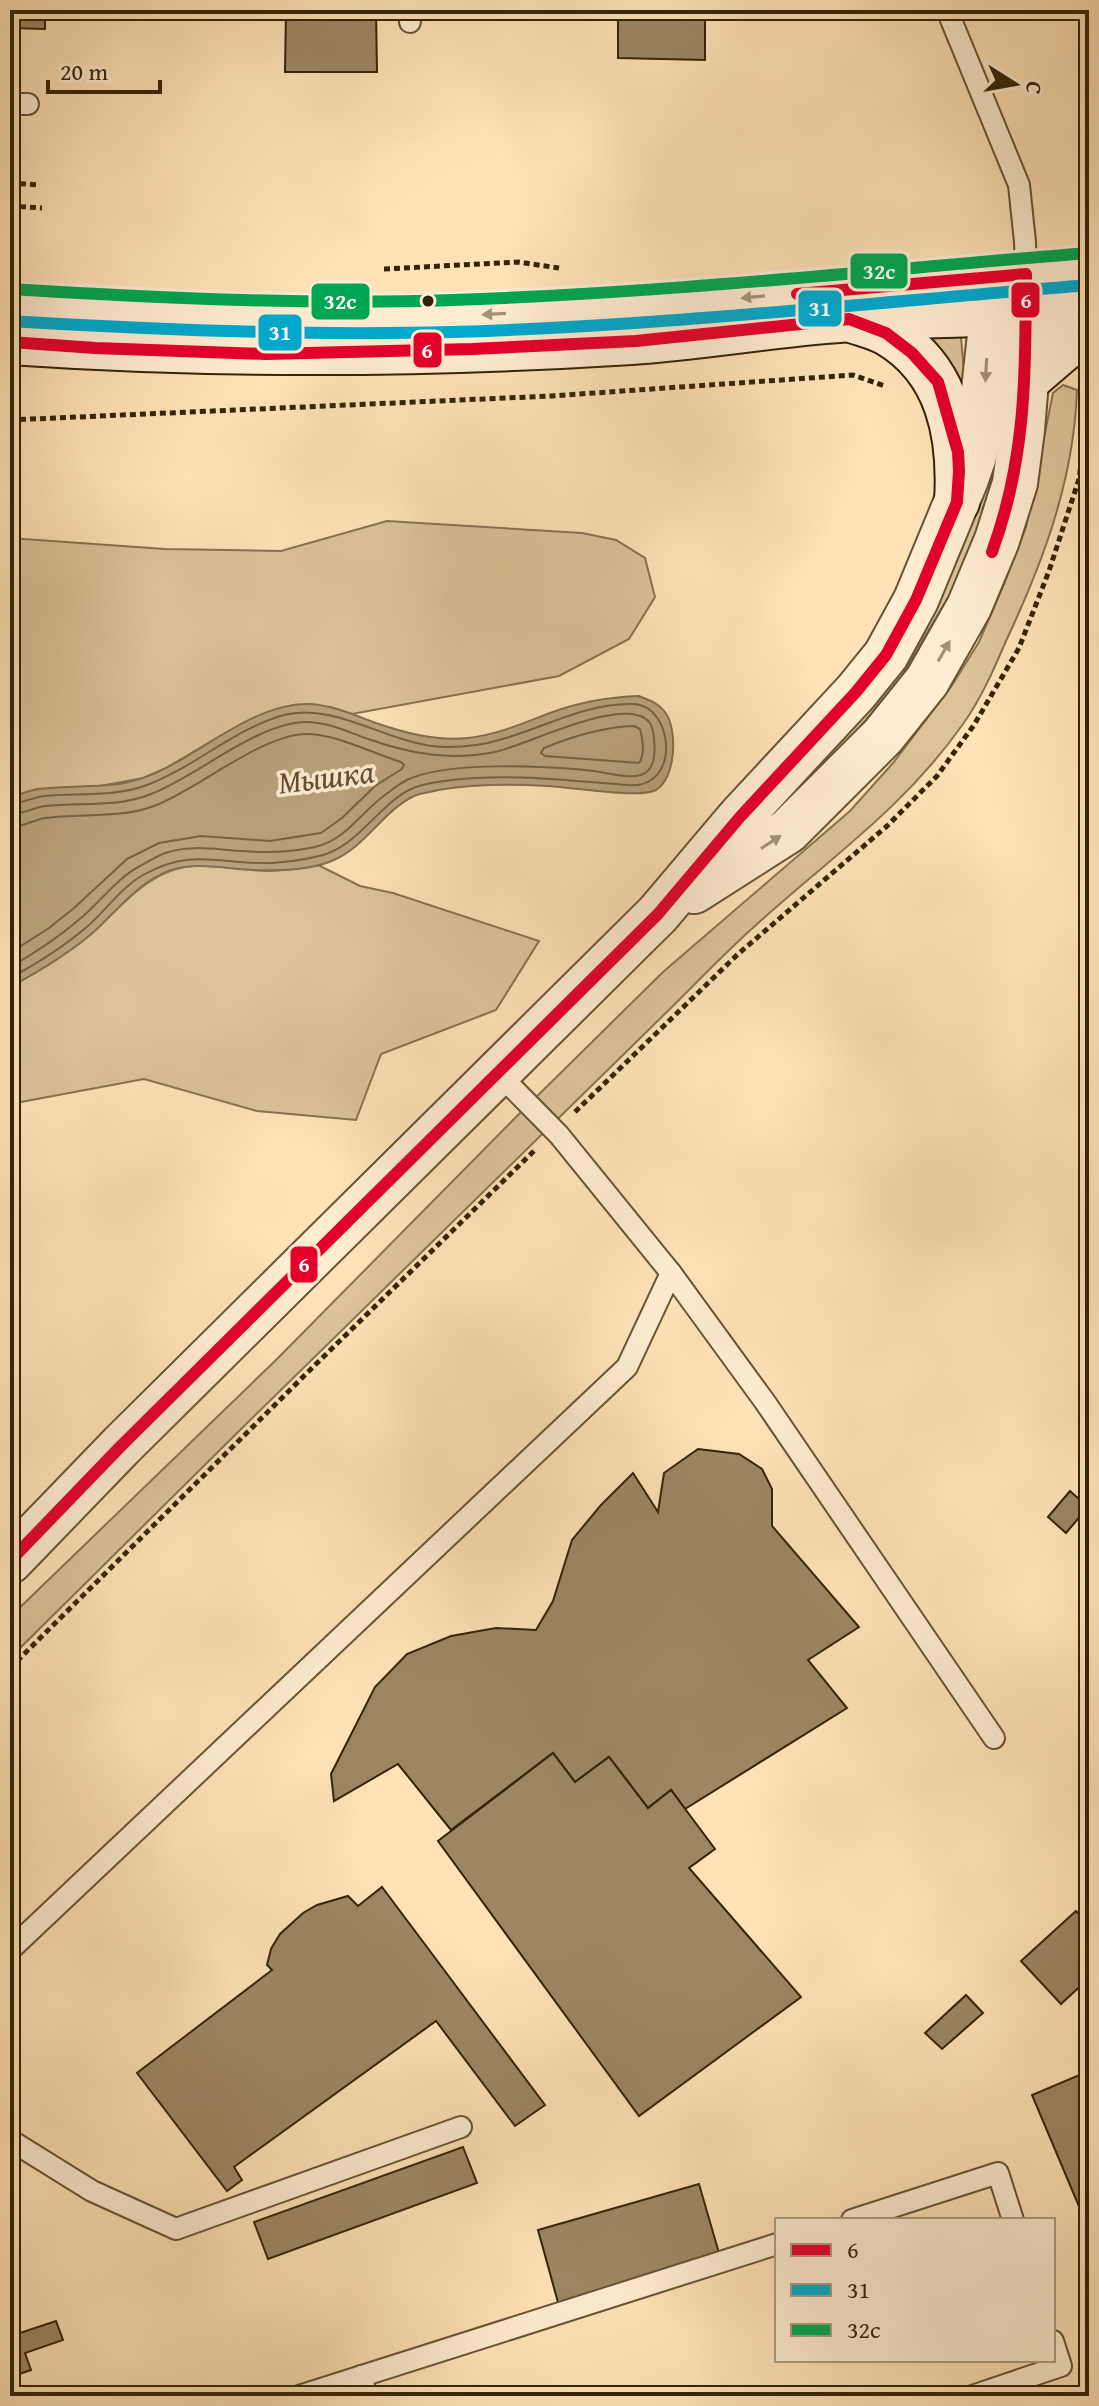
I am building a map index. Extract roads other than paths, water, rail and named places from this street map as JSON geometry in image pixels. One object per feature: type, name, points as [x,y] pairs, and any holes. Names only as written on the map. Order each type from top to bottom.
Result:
[{"type":"main road","points":[[10,342],[266,354],[636,341],[1017,301],[1089,269]]},
{"type":"main road","points":[[10,305],[311,318],[447,316],[707,301],[1017,301],[1089,311]]},
{"type":"main road","points":[[658,914],[788,831],[883,736],[927,681],[969,607],[997,540],[1015,483],[1026,381],[1017,301]]},
{"type":"main road","points":[[10,1561],[121,1446],[658,914],[740,817],[856,692],[886,655],[916,600],[974,456],[990,335],[1017,301]]},
{"type":"main road","points":[[849,319],[886,333],[912,353],[938,382],[958,452],[957,502]]},
{"type":"main road","points":[[1026,381],[1089,330]]},
{"type":"lane","points":[[947,10],[1019,185],[1025,242],[1017,301]]},
{"type":"lane","points":[[498,1073],[555,1131],[671,1273],[765,1402],[994,1738]]},
{"type":"lane","points":[[10,1950],[627,1367],[671,1273]]},
{"type":"lane","points":[[10,2140],[92,2191],[176,2229],[461,2127]]},
{"type":"lane","points":[[858,2218],[998,2173],[1012,2218]]},
{"type":"lane","points":[[299,2396],[364,2386],[775,2245]]},
{"type":"lane","points":[[972,2396],[1061,2366],[1055,2347]]},
{"type":"water","name":"Мышка","points":[[639,696],[665,712],[672,730],[671,765],[663,784],[656,790],[620,793],[547,786],[492,785],[438,790],[403,802],[356,846],[324,864],[300,869],[249,870],[204,866],[171,870],[140,888],[76,946],[10,987],[11,798],[36,790],[118,784],[143,778],[163,770],[245,722],[288,706],[325,706],[408,733],[456,739],[500,731],[583,703]]}]
